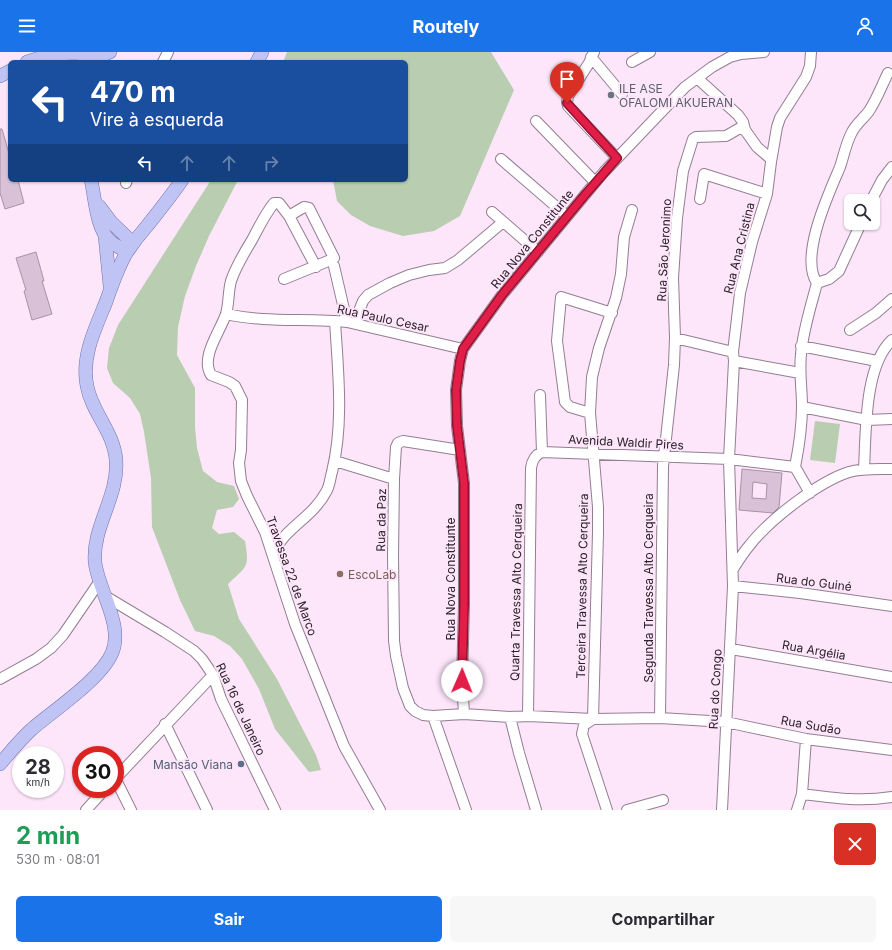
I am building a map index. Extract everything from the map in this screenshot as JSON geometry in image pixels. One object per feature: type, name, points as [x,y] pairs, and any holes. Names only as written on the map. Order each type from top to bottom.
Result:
[{"type":"main road","points":[[30,60],[40,52]]},
{"type":"main road","points":[[34,60],[52,54],[102,56],[110,52]]},
{"type":"main road","points":[[91,182],[97,214],[105,236],[111,288]]},
{"type":"main road","points":[[0,764],[31,730],[93,678],[108,661],[112,652],[115,633],[95,564],[94,552],[115,485],[115,449],[110,434],[89,395],[85,370],[90,344],[111,288],[130,248],[180,182]]},
{"type":"main road","points":[[94,195],[104,213],[130,248]]},
{"type":"main road","points":[[115,227],[130,228],[147,226]]},
{"type":"main road","points":[[105,236],[112,243],[130,248]]},
{"type":"street","points":[[632,62],[650,52]]},
{"type":"street","name":"Rua Nova Constitunte","points":[[464,714],[462,681],[464,605],[464,483],[456,414],[456,390],[463,349],[502,295],[595,182],[685,87],[720,62],[740,53],[764,52]]},
{"type":"street","name":"Rua Ana Cristina","points":[[729,459],[737,315],[742,286],[752,242],[767,194],[771,159],[777,127],[780,118],[806,77],[810,66],[811,52]]},
{"type":"street","points":[[617,158],[568,106],[567,102],[568,96],[593,55],[622,94]]},
{"type":"street","points":[[810,493],[795,467],[800,438],[802,407],[800,373],[801,346],[805,325],[817,283],[813,275],[812,253],[814,238],[819,219],[852,132],[870,109],[888,73]]},
{"type":"street","points":[[696,78],[738,115],[743,122],[745,130],[757,147],[771,159]]},
{"type":"street","points":[[536,121],[595,182]]},
{"type":"street","name":"Rua São Jeronimo","points":[[663,457],[674,365],[675,338],[673,278],[677,218],[683,171],[693,140],[696,137],[726,136],[740,128],[745,130]]},
{"type":"street","points":[[501,159],[568,216]]},
{"type":"street","points":[[875,194],[882,180],[892,167]]},
{"type":"street","points":[[700,199],[704,174],[767,194]]},
{"type":"street","name":"Travessa 22 de Marco","points":[[289,216],[279,203],[274,203],[265,216],[233,277],[229,289],[226,314],[211,348],[207,368],[211,375],[235,386],[242,400],[239,474],[244,490],[261,522],[273,553],[295,624],[344,746],[380,810]]},
{"type":"street","points":[[316,266],[289,216],[304,207],[309,208],[333,256],[352,323]]},
{"type":"street","name":"Terceira Travessa Alto Cerqueira","points":[[593,719],[598,533],[594,454],[590,413],[594,368],[599,348],[616,298],[621,274],[624,237],[632,210]]},
{"type":"street","points":[[492,212],[538,252]]},
{"type":"street","points":[[352,323],[368,295],[390,283],[409,276],[429,270],[445,268],[458,260],[502,222]]},
{"type":"street","points":[[817,283],[829,279],[839,271],[858,230]]},
{"type":"street","points":[[284,280],[316,266],[334,263]]},
{"type":"street","points":[[590,413],[570,407],[565,402],[558,341],[561,297],[612,313]]},
{"type":"street","points":[[850,330],[876,313],[892,299]]},
{"type":"street","name":"Rua Paulo Cesar","points":[[226,314],[260,320],[335,320],[463,349]]},
{"type":"street","points":[[273,553],[276,546],[287,533],[309,515],[326,493],[335,461],[339,424],[335,320]]},
{"type":"street","points":[[675,338],[734,357],[800,373]]},
{"type":"street","points":[[864,469],[867,420],[872,381],[877,361],[890,344]]},
{"type":"street","points":[[801,346],[877,361]]},
{"type":"street","points":[[540,395],[542,452]]},
{"type":"street","points":[[802,407],[867,420],[892,419]]},
{"type":"street","name":"Rua da Paz","points":[[433,716],[423,715],[415,711],[410,706],[403,688],[396,656],[394,641],[394,479],[396,447],[400,441],[460,450]]},
{"type":"street","name":"Avenida Waldir Pires","points":[[542,452],[729,459],[795,467]]},
{"type":"street","name":"Quarta Travessa Alto Cerqueira","points":[[528,716],[531,468],[532,462],[536,456],[542,452]]},
{"type":"street","name":"Segunda Travessa Alto Cerqueira","points":[[660,718],[663,457]]},
{"type":"street","name":"Rua do Congo","points":[[722,810],[733,586],[729,459]]},
{"type":"street","points":[[335,461],[394,479]]},
{"type":"street","points":[[733,569],[749,546],[764,529],[810,493],[849,472],[864,469],[892,469]]},
{"type":"street","points":[[0,679],[36,659],[51,648],[67,631],[86,600],[100,581]]},
{"type":"street","name":"Rua do Guiné","points":[[733,586],[800,593],[892,606]]},
{"type":"street","name":"Rua 16 de Janeiro","points":[[105,596],[145,619],[194,651],[202,659],[213,675],[222,699],[275,810]]},
{"type":"street","name":"Rua Argélia","points":[[731,649],[892,677]]},
{"type":"street","points":[[124,768],[213,675]]},
{"type":"street","name":"Rua Sudão","points":[[433,716],[464,714],[510,717],[528,716],[593,719],[660,718],[726,722],[806,739],[892,750]]},
{"type":"street","points":[[433,716],[466,810]]},
{"type":"street","points":[[510,717],[536,810]]},
{"type":"street","points":[[593,719],[584,725],[582,734],[606,810]]},
{"type":"street","points":[[165,724],[207,810]]},
{"type":"street","points":[[797,810],[802,794],[806,739]]},
{"type":"street","points":[[802,794],[844,800],[892,797]]},
{"type":"street","points":[[124,796],[131,810]]},
{"type":"street","points":[[86,810],[97,798]]},
{"type":"street","points":[[627,810],[663,800]]},
{"type":"green space","points":[[287,52],[491,52],[514,90],[460,216],[434,231],[403,236],[370,226],[351,215],[337,201],[333,182],[408,182],[408,60],[284,60]]},
{"type":"green space","points":[[210,182],[237,182],[209,236],[185,296],[178,327],[177,355],[195,388],[195,427],[197,448],[203,471],[217,482],[234,486],[239,499],[233,507],[217,510],[212,528],[219,534],[234,532],[245,541],[247,562],[243,570],[228,584],[239,619],[277,679],[316,755],[321,770],[309,772],[275,729],[259,689],[242,659],[230,646],[214,636],[195,631],[180,600],[152,527],[151,478],[140,414],[130,398],[113,383],[107,368],[109,348],[118,325]]},
{"type":"green space","points":[[815,421],[840,424],[835,463],[810,460]]},
{"type":"building","points":[[0,129],[2,129],[8,150],[8,182],[19,182],[24,203],[5,209],[0,193]]},
{"type":"building","points":[[36,252],[44,281],[42,281],[52,314],[32,320],[24,291],[26,290],[16,258]]},
{"type":"building","points":[[742,469],[782,473],[779,507],[773,513],[739,510]],"holes":[[[753,482],[767,484],[766,499],[752,498]]]},
{"type":"place","name":"ILE ASE OFALOMI AKUERAN","points":[[611,95]]},
{"type":"place","name":"EscoLab","points":[[340,574]]},
{"type":"place","name":"Mansão Viana","points":[[241,764]]},
{"type":"route","points":[[462,681],[464,605],[464,483],[456,414],[457,376],[463,349],[482,322],[502,295],[617,158],[568,106],[567,103]]}]
